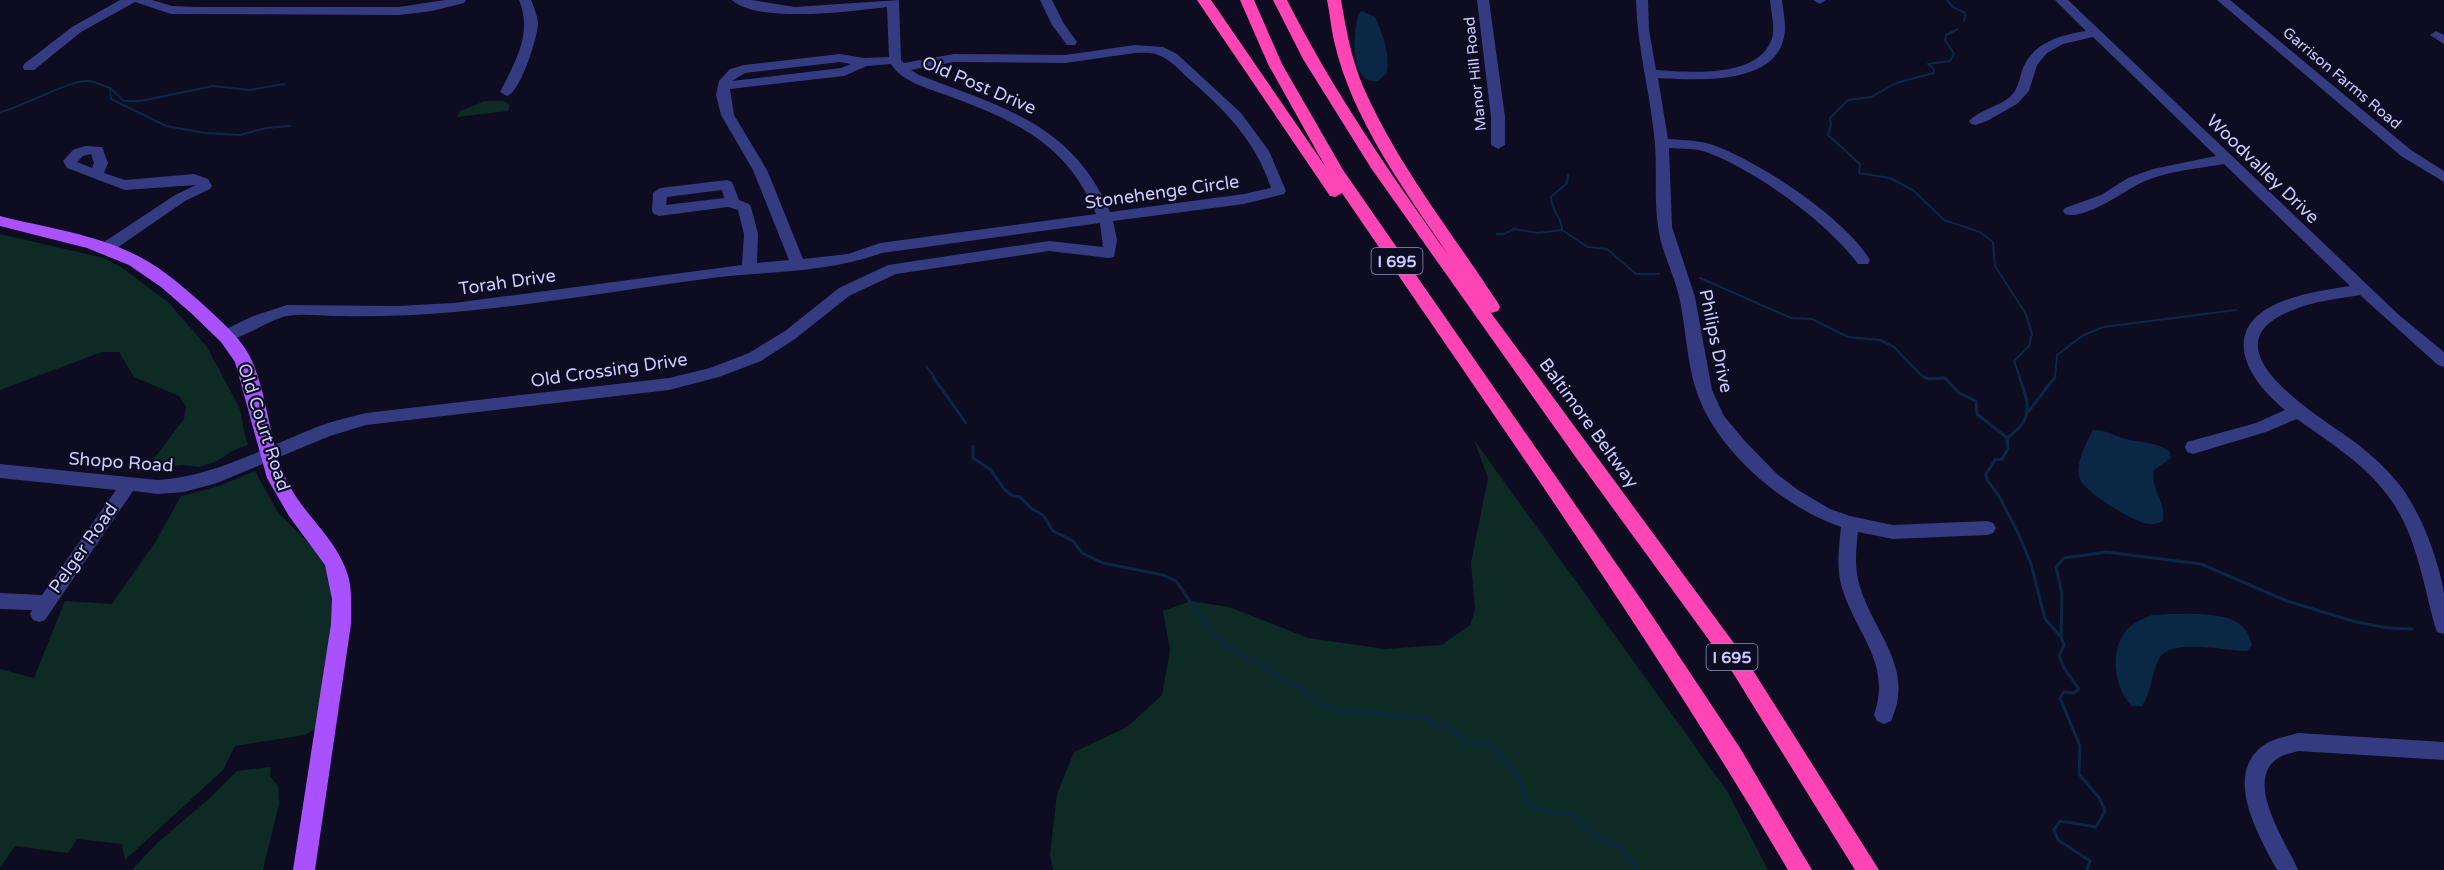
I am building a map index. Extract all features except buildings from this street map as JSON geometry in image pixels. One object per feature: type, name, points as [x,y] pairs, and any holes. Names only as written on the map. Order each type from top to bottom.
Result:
[{"type":"highway","points":[[1204,0],[1366,237],[1549,492],[1568,510]]},
{"type":"highway","name":"I 695","points":[[1247,0],[1275,64],[1336,172],[1686,684],[1801,870]]},
{"type":"highway","name":"Baltimore Beltway","points":[[1280,0],[1310,59],[1376,165],[1582,454],[1740,667],[1868,870]]},
{"type":"highway","points":[[1334,0],[1339,40],[1347,66],[1387,146],[1425,210],[1475,280],[1582,454]]},
{"type":"main road","name":"Old Court Road","points":[[0,221],[106,248],[125,256],[160,278],[225,336],[246,365],[270,454],[283,491],[324,544],[334,562],[341,584],[341,624],[304,870]]},
{"type":"street","points":[[29,67],[52,46],[75,30],[130,0]]},
{"type":"street","points":[[140,0],[171,10],[196,11],[399,11],[432,7],[460,0]]},
{"type":"street","points":[[507,92],[523,57],[532,28],[530,11],[525,0]]},
{"type":"street","points":[[738,0],[767,8],[798,11],[893,2]]},
{"type":"street","points":[[1046,0],[1058,25],[1071,42]]},
{"type":"street","name":"Manor Hill Road","points":[[1483,0],[1498,117],[1498,145]]},
{"type":"street","name":"Philips Drive","points":[[1642,0],[1641,16],[1662,143],[1665,227],[1686,291],[1700,372],[1710,405],[1733,439],[1771,479],[1824,514],[1870,528],[1910,532],[1987,528]]},
{"type":"street","points":[[1650,74],[1712,75],[1741,70],[1759,62],[1777,42],[1779,27],[1776,0]]},
{"type":"street","name":"Woodvalley Drive","points":[[2061,0],[2363,289],[2444,361]]},
{"type":"street","name":"Garrison Farms Road","points":[[2223,0],[2406,153],[2444,177]]},
{"type":"street","name":"Old Post Drive","points":[[893,2],[897,64],[914,78],[1043,132],[1064,150],[1094,190],[1112,238],[1109,253]]},
{"type":"street","points":[[1976,121],[1998,112],[2015,100],[2023,90],[2030,68],[2043,51],[2063,39],[2095,33]]},
{"type":"street","name":"Stonehenge Circle","points":[[1122,50],[1159,50],[1172,57],[1242,122],[1272,170],[1279,191],[1244,199],[880,248],[850,259],[799,266],[759,169],[733,126],[725,107],[724,86],[844,72],[864,62],[897,64],[954,58],[1043,60],[1122,50]]},
{"type":"street","points":[[1662,143],[1705,147],[1740,161],[1822,217],[1844,237],[1863,260]]},
{"type":"street","points":[[2070,211],[2106,198],[2133,181],[2158,172],[2226,159]]},
{"type":"street","points":[[97,175],[124,185],[194,179],[203,182],[205,186],[180,198],[106,248]]},
{"type":"street","points":[[732,202],[744,207],[747,213],[751,234],[749,269]]},
{"type":"street","name":"Old Crossing Drive","points":[[270,454],[325,431],[366,419],[658,385],[713,373],[755,357],[790,335],[844,292],[893,269],[1049,246],[1109,253]]},
{"type":"street","name":"Torah Drive","points":[[225,336],[258,320],[287,310],[427,311],[749,269],[799,266]]},
{"type":"street","points":[[2363,289],[2300,302],[2266,316],[2257,324],[2251,345],[2257,367],[2276,391],[2299,411],[2349,446],[2397,494],[2413,527],[2444,626]]},
{"type":"street","points":[[2193,447],[2260,429],[2299,411]]},
{"type":"street","name":"Shopo Road","points":[[0,471],[158,487],[184,486],[217,476],[270,454]]},
{"type":"street","name":"Pelger Road","points":[[0,601],[42,609],[129,484]]},
{"type":"street","points":[[1850,523],[1846,568],[1860,611],[1883,656],[1889,676],[1890,694],[1884,715]]},
{"type":"street","points":[[2288,870],[2256,807],[2253,793],[2254,778],[2260,762],[2269,752],[2283,745],[2298,742],[2444,751]]},
{"type":"green space","points":[[485,101],[504,101],[510,105],[508,111],[457,117],[460,111]]},
{"type":"green space","points":[[0,234],[104,258],[121,267],[169,303],[207,347],[239,407],[248,445],[234,450],[217,461],[199,467],[182,465],[146,469],[184,419],[186,407],[179,396],[134,377],[119,352],[102,352],[0,390]]},
{"type":"green space","points":[[1474,440],[1727,791],[1768,870],[1053,870],[1050,855],[1057,794],[1074,752],[1127,727],[1162,695],[1170,650],[1163,611],[1191,601],[1229,607],[1308,638],[1385,649],[1442,645],[1470,625],[1475,610],[1471,562],[1488,478]]},
{"type":"green space","points":[[255,471],[279,514],[321,555],[330,578],[334,630],[315,729],[305,735],[235,746],[223,770],[125,860],[122,844],[77,839],[68,853],[15,846],[0,868],[0,669],[34,678],[65,601],[112,604],[156,541],[181,496],[219,486]]},
{"type":"green space","points":[[271,767],[270,776],[278,786],[279,804],[263,870],[132,870],[157,843],[210,798],[237,771]]},
{"type":"water","points":[[1362,11],[1375,17],[1385,45],[1388,59],[1387,73],[1378,81],[1368,80],[1357,66],[1355,31],[1359,13]]},
{"type":"water","points":[[2093,430],[2154,444],[2170,452],[2171,458],[2154,470],[2153,476],[2163,510],[2162,522],[2151,524],[2132,518],[2100,499],[2084,485],[2080,479],[2079,467]]},
{"type":"water","points":[[2201,614],[2227,618],[2244,628],[2252,645],[2247,651],[2188,647],[2166,651],[2157,663],[2142,706],[2132,706],[2126,699],[2118,681],[2117,650],[2120,640],[2128,629],[2152,615]]},
{"type":"waterway","points":[[1947,0],[1953,7],[1965,13],[1964,21]]},
{"type":"waterway","points":[[1958,29],[1946,35],[1945,40],[1954,54],[1950,61],[1928,64],[1933,68],[1934,73],[1896,83],[1871,97],[1848,100],[1830,118],[1831,125],[1828,135],[1860,164],[1859,173],[1890,178],[1914,191],[1944,220],[1980,232],[1993,242],[1995,266],[2026,314],[2032,334],[2029,346],[2014,361],[2020,378]]},
{"type":"waterway","points":[[0,112],[70,84],[88,81],[110,88]]},
{"type":"waterway","points":[[110,88],[124,101],[141,101],[213,86],[250,90],[284,84]]},
{"type":"waterway","points":[[110,88],[111,99],[166,126],[205,133],[240,135],[266,128],[290,126]]},
{"type":"waterway","points":[[1562,230],[1551,197],[1567,183],[1568,175]]},
{"type":"waterway","points":[[1497,234],[1504,234],[1514,229],[1538,233],[1562,230]]},
{"type":"waterway","points":[[1562,230],[1588,247],[1607,249],[1636,274],[1659,274]]},
{"type":"waterway","points":[[1700,278],[1791,318],[1812,319],[1848,337],[1880,340],[1894,347],[1921,375],[1927,378]]},
{"type":"waterway","points":[[2055,378],[2057,355],[2082,336],[2103,327],[2236,310]]},
{"type":"waterway","points":[[926,366],[935,378]]},
{"type":"waterway","points":[[933,377],[966,423]]},
{"type":"waterway","points":[[1924,377],[1945,378],[1959,393],[1976,401],[1977,414],[2007,438]]},
{"type":"waterway","points":[[2007,438],[2026,418],[2026,396],[2019,377]]},
{"type":"waterway","points":[[2029,411],[2055,377]]},
{"type":"waterway","points":[[2007,438],[2008,449],[2002,459],[1995,460],[1986,474],[1987,480],[1999,496],[2019,535],[2031,564],[2045,619],[2061,637],[2064,645],[2059,656],[2064,668],[2079,689],[2074,693],[2064,692],[2060,698],[2080,746],[2079,774],[2100,799],[2105,811],[2096,827],[2060,821],[2054,830],[2058,840],[2090,861],[2087,870]]},
{"type":"waterway","points":[[973,446],[973,458],[991,470],[1004,489],[1013,496],[1020,497],[1032,509],[1043,515],[1053,531],[1073,541],[1082,553],[1103,563],[1163,575],[1176,581],[1212,633],[1229,648],[1303,690],[1317,702],[1331,709],[1424,719],[1448,727],[1466,742],[1486,744],[1496,750],[1517,774],[1526,802],[1547,812],[1574,815],[1599,839],[1619,847],[1637,870]]},
{"type":"waterway","points":[[2061,636],[2062,594],[2056,567],[2064,558],[2106,552],[2201,564],[2287,601],[2356,622],[2388,628],[2412,629]]}]
